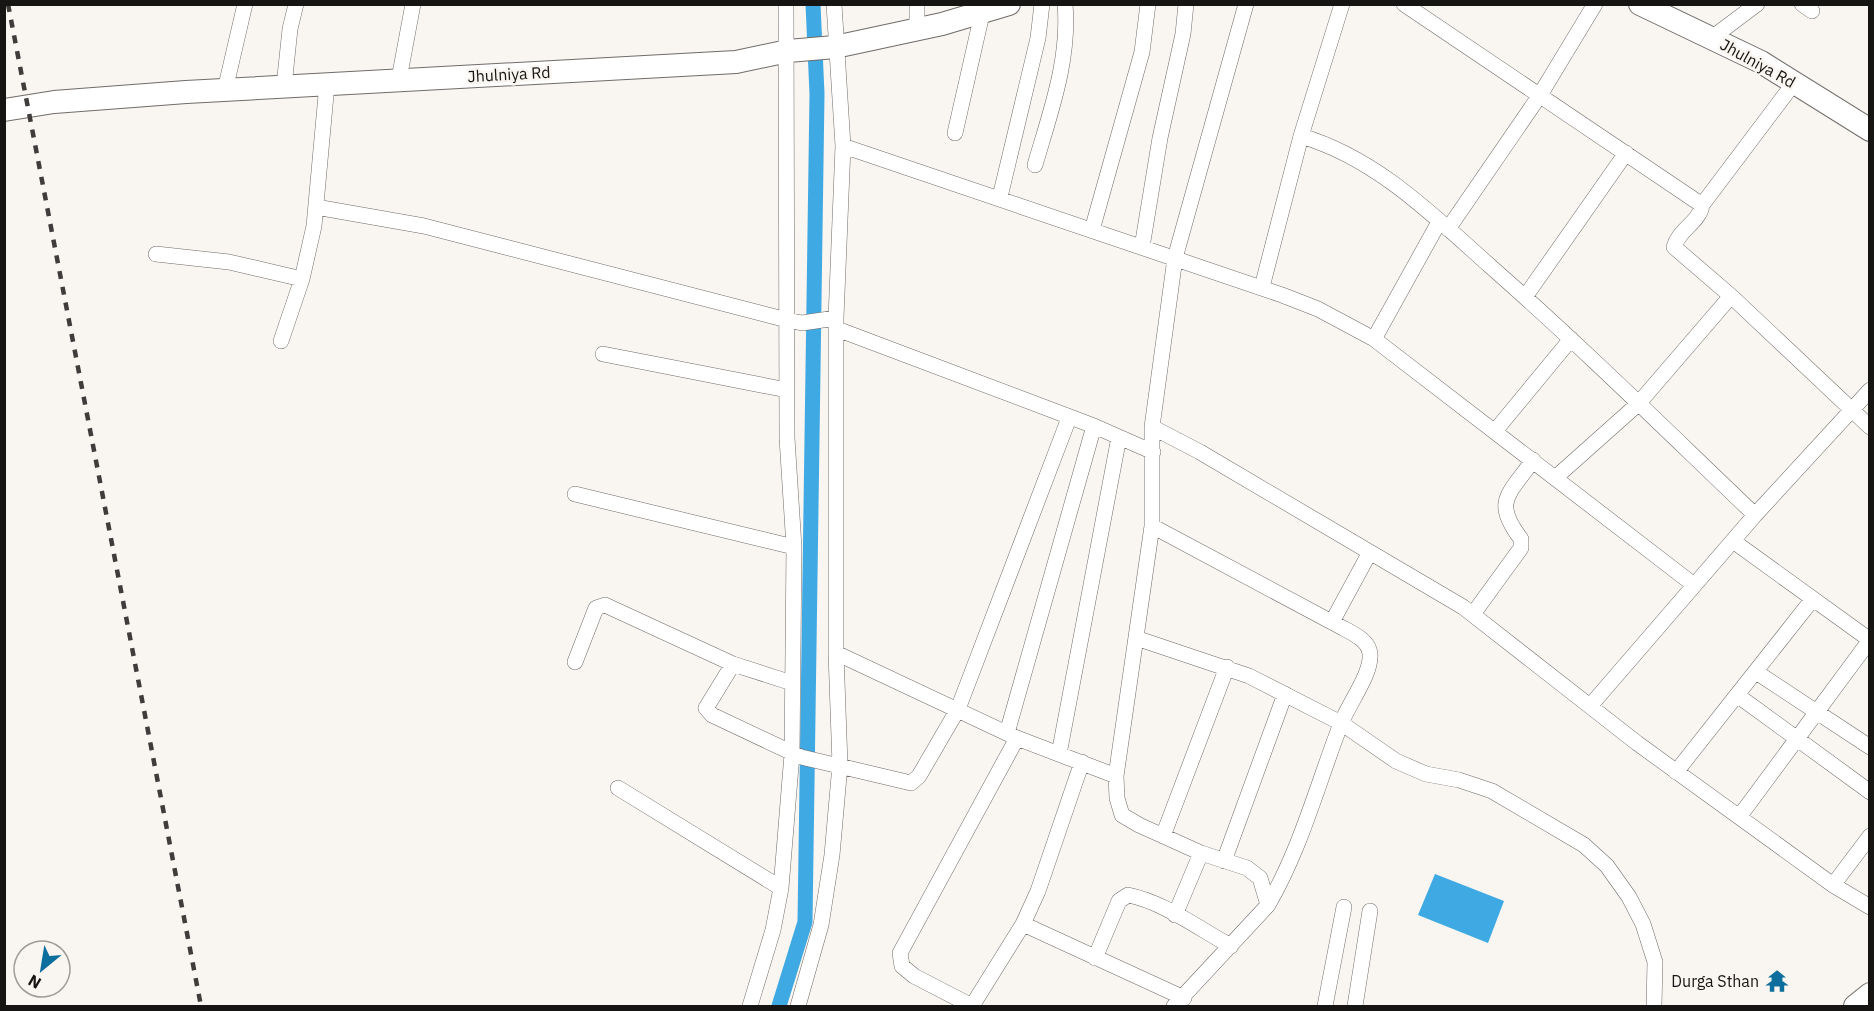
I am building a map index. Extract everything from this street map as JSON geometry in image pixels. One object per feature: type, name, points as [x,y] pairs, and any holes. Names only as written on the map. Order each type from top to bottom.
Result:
[{"type":"street","points":[[225,90],[245,4]]},
{"type":"street","points":[[284,87],[290,29],[297,4]]},
{"type":"street","points":[[399,79],[413,4]]},
{"type":"street","points":[[786,4],[813,49],[843,146],[833,323],[836,653],[832,855],[821,925],[798,1006]]},
{"type":"street","points":[[750,1006],[773,930],[781,888],[796,756],[792,683],[794,547],[787,390],[787,320],[813,49],[834,4]]},
{"type":"street","points":[[917,4],[917,29]]},
{"type":"street","name":"Jhulniya Rd","points":[[5,107],[399,79],[736,62],[917,29],[982,14],[1009,4]]},
{"type":"street","points":[[1000,197],[1038,38],[1042,4]]},
{"type":"street","points":[[1035,165],[1057,90],[1065,37],[1065,4]]},
{"type":"street","points":[[1092,230],[1142,52],[1148,4]]},
{"type":"street","points":[[1142,247],[1160,138],[1183,34],[1186,4]]},
{"type":"street","points":[[1246,4],[1175,258],[1152,427],[1152,526],[1116,776],[1117,798],[1122,815],[1201,853],[1247,868],[1260,878],[1268,905]]},
{"type":"street","points":[[1262,287],[1301,136],[1342,4]]},
{"type":"street","points":[[1404,4],[1702,205]]},
{"type":"street","points":[[1374,339],[1444,226],[1540,95],[1595,4]]},
{"type":"street","name":"Jhulniya Rd","points":[[1640,4],[1761,62],[1869,130]]},
{"type":"street","points":[[1713,37],[1757,4]]},
{"type":"street","points":[[955,133],[982,14]]},
{"type":"street","points":[[1794,83],[1702,205],[1701,212],[1676,238],[1674,247],[1731,296],[1869,427]]},
{"type":"street","points":[[281,341],[302,279],[316,207],[327,84]]},
{"type":"street","points":[[1301,136],[1329,144],[1369,166],[1444,226],[1571,339],[1755,515]]},
{"type":"street","points":[[843,146],[1000,197],[1262,287],[1318,309],[1374,339],[1694,585]]},
{"type":"street","points":[[1525,297],[1626,153]]},
{"type":"street","points":[[316,207],[424,226],[787,320],[802,323],[833,323],[1119,436],[1153,452]]},
{"type":"street","points":[[156,254],[230,262],[302,279]]},
{"type":"street","points":[[1555,477],[1638,404],[1731,296]]},
{"type":"street","points":[[1495,431],[1571,339]]},
{"type":"street","points":[[603,354],[787,390]]},
{"type":"street","points":[[1590,706],[1755,515],[1853,411],[1869,390]]},
{"type":"street","points":[[733,664],[706,708],[712,715],[796,756],[897,782],[911,783],[919,776],[958,709],[1069,418]]},
{"type":"street","points":[[1082,762],[1050,861],[1023,924],[972,1006],[914,976],[902,966],[900,953],[1012,735],[1094,426]]},
{"type":"street","points":[[1152,427],[1200,452],[1473,614],[1676,772],[1833,885],[1869,907]]},
{"type":"street","points":[[1059,754],[1119,436]]},
{"type":"street","points":[[1473,614],[1521,548],[1521,539],[1507,519],[1503,507],[1533,460]]},
{"type":"street","points":[[575,494],[794,547]]},
{"type":"street","points":[[1023,924],[1179,1002],[1268,905],[1296,852],[1341,723],[1368,668],[1370,653],[1363,639],[1152,526]]},
{"type":"street","points":[[1733,541],[1869,640],[1739,817]]},
{"type":"street","points":[[1332,622],[1370,552]]},
{"type":"street","points":[[1676,772],[1812,600]]},
{"type":"street","points":[[574,662],[596,608],[605,605],[733,664],[792,683]]},
{"type":"street","points":[[1136,639],[1227,667],[1341,723],[1396,761],[1426,774],[1492,791],[1584,845],[1607,866],[1629,897],[1643,924],[1655,962],[1654,1006]]},
{"type":"street","points":[[836,653],[1012,735],[1116,776]]},
{"type":"street","points":[[1162,836],[1227,667]]},
{"type":"street","points":[[1756,672],[1869,747]]},
{"type":"street","points":[[1224,861],[1285,694]]},
{"type":"street","points":[[1737,695],[1869,792]]},
{"type":"street","points":[[618,788],[781,888]]},
{"type":"street","points":[[1833,885],[1869,836]]},
{"type":"street","points":[[1175,915],[1201,853]]},
{"type":"street","points":[[1095,958],[1119,901],[1128,895],[1139,897],[1231,946]]},
{"type":"street","points":[[1325,1006],[1344,907]]},
{"type":"street","points":[[1355,1006],[1370,911]]},
{"type":"street","points":[[1855,1006],[1869,994]]},
{"type":"water","points":[[1435,874],[1504,901],[1488,943],[1418,915]]},
{"type":"waterway","points":[[779,1006],[805,922],[817,94],[813,4]]},
{"type":"railway","points":[[8,4],[201,1006]]},
{"type":"place","name":"Durga Sthan","points":[[1777,981]]}]
